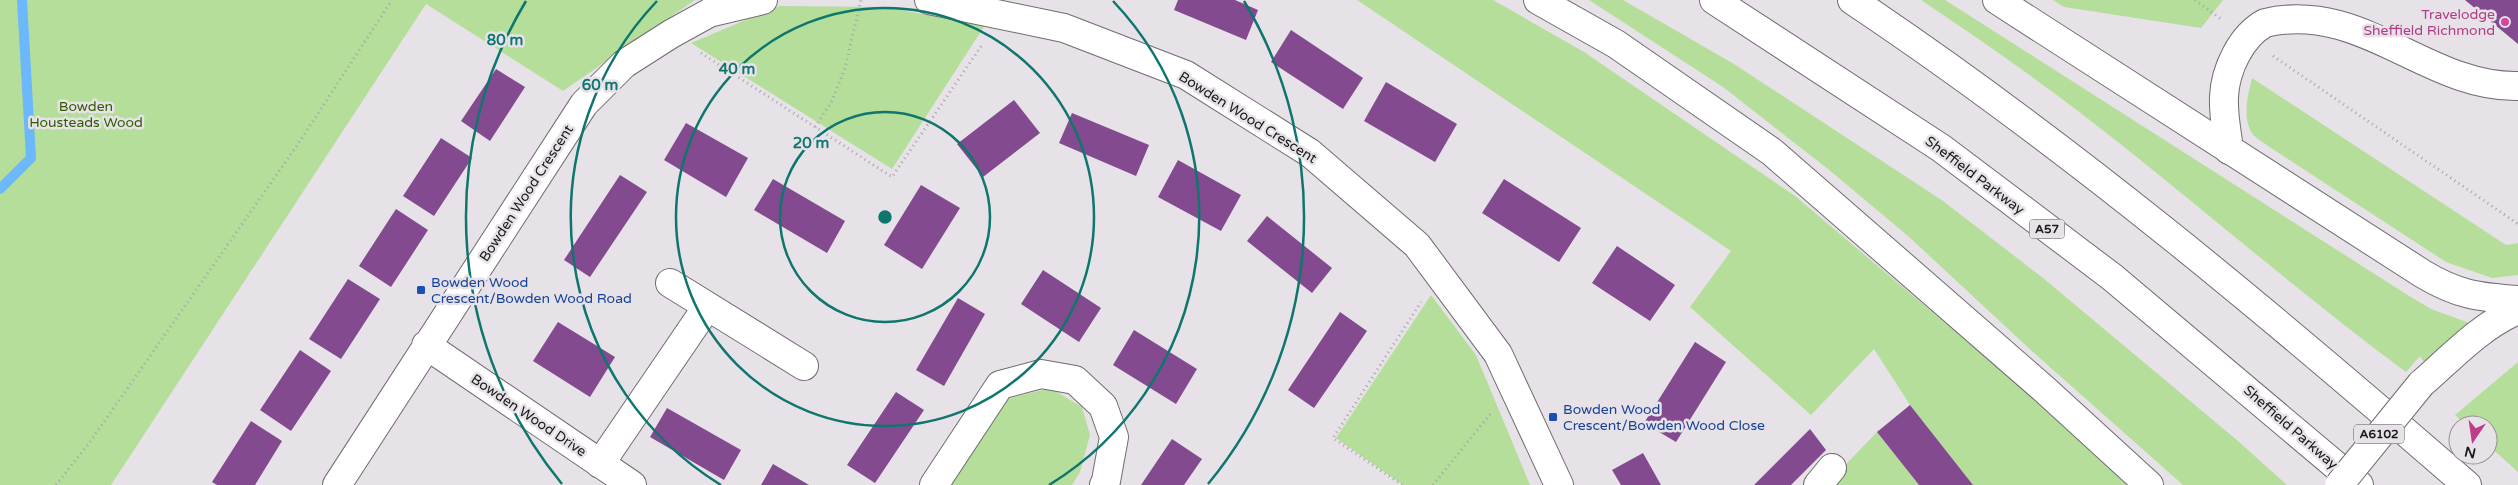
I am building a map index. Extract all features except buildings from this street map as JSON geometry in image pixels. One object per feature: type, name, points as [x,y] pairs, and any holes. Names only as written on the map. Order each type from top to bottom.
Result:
[{"type":"main road","name":"Bowden Wood Crescent","points":[[337,485],[584,104],[624,64],[671,34],[710,13],[763,0]]},
{"type":"main road","name":"Bowden Wood Crescent","points":[[929,0],[1064,28],[1186,75],[1310,153],[1418,246],[1498,354],[1559,485]]},
{"type":"main road","points":[[1538,0],[1616,44],[1772,152],[2044,390],[2149,485]]},
{"type":"main road","name":"Sheffield Parkway","points":[[1714,0],[1941,148],[2112,277],[2359,485]]},
{"type":"main road","points":[[1852,0],[1998,101],[2154,221],[2467,485]]},
{"type":"main road","points":[[1998,0],[2229,150],[2449,289],[2479,298],[2518,300]]},
{"type":"main road","points":[[2229,150],[2224,97],[2232,62],[2247,38],[2259,26],[2288,12],[2328,10],[2354,14],[2374,22],[2464,75],[2486,82],[2518,86]]},
{"type":"main road","points":[[670,283],[804,366]]},
{"type":"main road","points":[[600,464],[707,307]]},
{"type":"main road","name":"A6102","points":[[2339,485],[2420,384],[2474,339],[2509,314],[2518,310]]},
{"type":"main road","name":"Bowden Wood Drive","points":[[426,345],[632,485]]},
{"type":"main road","points":[[934,485],[1000,385],[1042,374],[1075,380],[1104,406],[1114,437],[1104,485]]},
{"type":"path","points":[[56,485],[90,442],[298,144],[392,0]]},
{"type":"path","points":[[815,127],[832,101],[845,68],[861,0]]},
{"type":"path","points":[[2195,0],[2247,38],[2518,224]]},
{"type":"path","points":[[671,34],[892,177],[1002,15]]},
{"type":"path","points":[[1402,485],[1333,438],[1439,274]]},
{"type":"path","points":[[1433,485],[1513,386]]},
{"type":"green space","name":"Bowden Housteads Wood","points":[[0,0],[695,0],[563,91],[426,4],[111,485],[0,485]]},
{"type":"green space","points":[[1357,0],[1493,0],[1584,52],[1795,196],[2002,371],[2129,485],[1973,485],[1910,405],[1874,349],[1811,415],[1690,307],[1731,251]]},
{"type":"green space","points":[[1589,0],[1623,0],[1734,64],[1943,201],[2043,278],[2238,441],[2287,485],[2183,485],[2033,352],[1908,236],[1828,169],[1723,87]]},
{"type":"green space","points":[[1921,0],[1945,0],[2406,294],[2431,309],[2472,324],[2426,365],[2420,356],[2406,372],[2299,289],[2074,108]]},
{"type":"green space","points":[[2053,0],[2223,0],[2201,28],[2064,7]]},
{"type":"green space","points":[[779,6],[883,7],[985,25],[892,169],[691,43]]},
{"type":"green space","points":[[2252,78],[2506,245],[2518,243],[2518,275],[2492,278],[2446,262],[2258,139],[2252,133],[2247,120],[2247,106]]},
{"type":"green space","points":[[1431,295],[1476,355],[1530,485],[1403,485],[1336,438]]},
{"type":"green space","points":[[2518,362],[2518,472],[2498,454],[2498,415],[2455,415]]},
{"type":"green space","points":[[1050,388],[1082,407],[1090,435],[1080,472],[1072,485],[950,485],[1007,399]]},
{"type":"green space","points":[[1877,432],[1919,485],[1831,485],[1828,483]]},
{"type":"waterway","points":[[0,189],[31,158],[22,0]]},
{"type":"place","name":"Travelodge Sheffield Richmond","points":[[2505,22]]},
{"type":"place","name":"Bowden Wood Crescent/Bowden Wood Road","points":[[421,290]]},
{"type":"place","name":"Bowden Wood Crescent/Bowden Wood Close","points":[[1553,417]]}]
